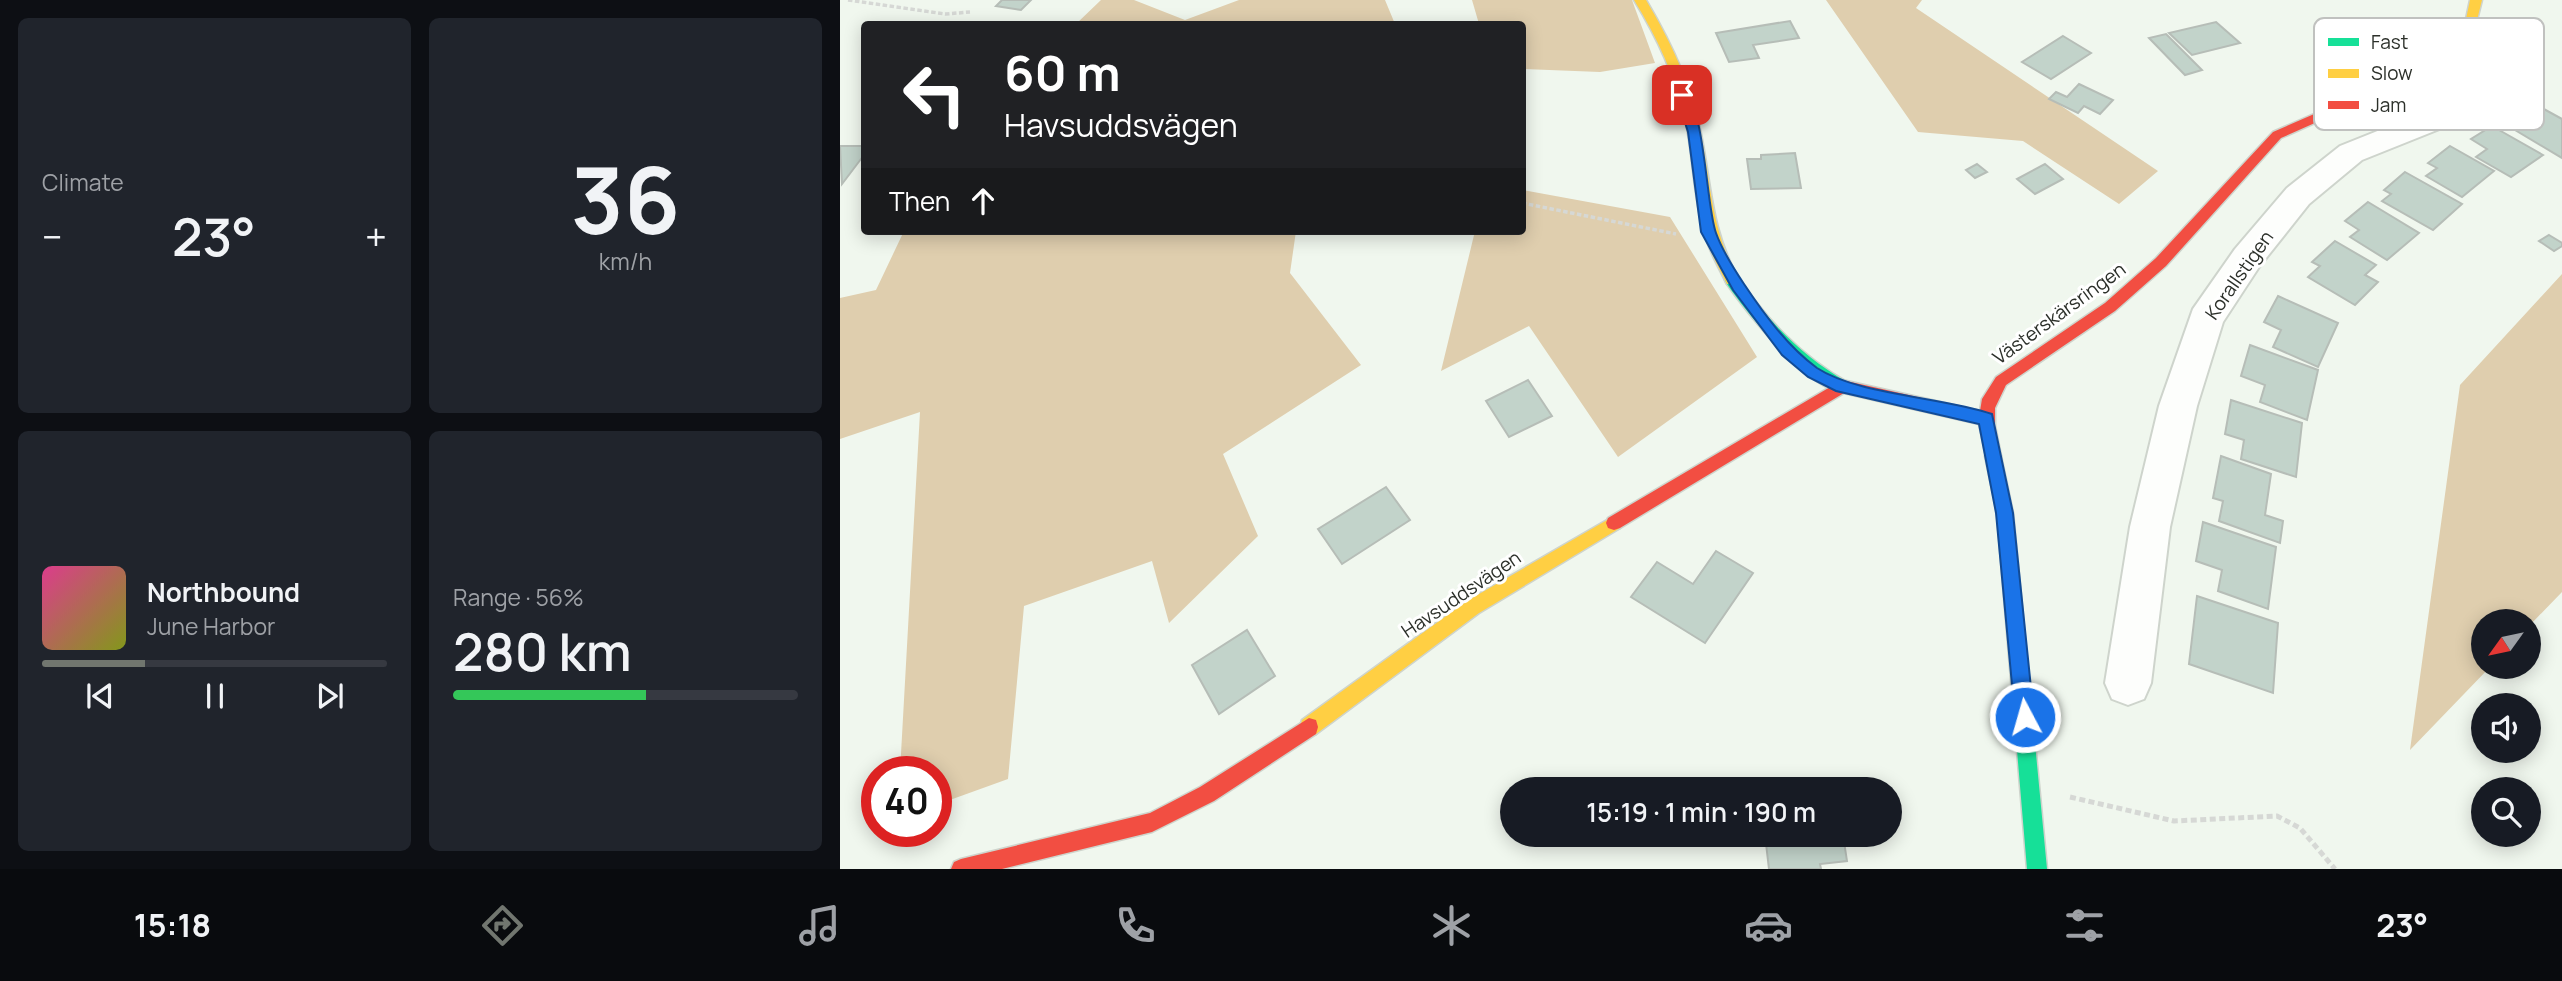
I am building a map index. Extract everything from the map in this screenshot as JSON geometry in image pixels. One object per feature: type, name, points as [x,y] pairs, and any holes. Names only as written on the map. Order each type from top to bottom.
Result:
[{"type":"street","points":[[1640,0],[1655,23],[1694,132],[1708,232],[1738,287],[1787,351],[1813,373],[1842,386],[1986,419]]},
{"type":"street","points":[[2472,18],[2476,0]]},
{"type":"street","name":"Västerskärsringen","points":[[2037,869],[2032,789],[2005,513],[1986,419],[1990,394],[2001,381],[2110,307],[2161,262],[2277,135],[2314,116]]},
{"type":"street","name":"Korallstigen","points":[[2128,683],[2150,527],[2178,407],[2206,319],[2248,258],[2298,196],[2351,153],[2408,130]]},
{"type":"street","name":"Havsuddsvägen","points":[[961,869],[1152,822],[1207,794],[1282,746],[1473,607],[1842,386]]},
{"type":"path","points":[[848,0],[945,14],[970,12]]},
{"type":"path","points":[[1526,204],[1661,233],[1708,232]]},
{"type":"path","points":[[2032,789],[2174,821],[2277,816],[2300,828],[2335,869]]},
{"type":"shaded area","points":[[1101,0],[1134,0],[1185,20],[1239,0],[1385,0],[1394,21],[1079,21]]},
{"type":"shaded area","points":[[1472,0],[1632,0],[1655,63],[1600,72],[1526,69],[1526,21],[1478,21]]},
{"type":"shaded area","points":[[1826,0],[1922,0],[1916,8],[2158,171],[2119,204],[2023,141],[1918,132]]},
{"type":"shaded area","points":[[1526,191],[1670,217],[1757,357],[1618,457],[1529,326],[1441,371],[1474,235],[1526,235]]},
{"type":"shaded area","points":[[902,235],[1295,235],[1290,273],[1361,365],[1223,454],[1258,536],[1169,623],[1152,561],[1024,606],[1008,779],[952,799],[952,756],[901,756],[920,412],[840,439],[840,298],[876,290]]},
{"type":"shaded area","points":[[2562,274],[2562,592],[2541,614],[2541,609],[2471,609],[2471,679],[2478,679],[2410,750],[2460,385]]},
{"type":"building","points":[[1002,0],[1031,0],[1021,10],[996,6]]},
{"type":"building","points":[[1790,21],[1799,38],[1753,45],[1759,58],[1729,62],[1716,33]]},
{"type":"building","points":[[2216,22],[2240,43],[2192,55],[2169,33]]},
{"type":"building","points":[[2166,34],[2202,70],[2185,75],[2149,38]]},
{"type":"building","points":[[2063,36],[2091,53],[2051,79],[2022,62]]},
{"type":"building","points":[[2079,84],[2113,100],[2100,114],[2084,106],[2078,113],[2049,99],[2056,92],[2067,97]]},
{"type":"building","points":[[2544,109],[2562,119],[2562,158],[2515,130],[2544,130]]},
{"type":"building","points":[[2486,130],[2499,130],[2543,155],[2511,177],[2476,157],[2487,149],[2471,139]]},
{"type":"building","points":[[840,146],[861,146],[861,159],[842,184]]},
{"type":"building","points":[[2450,146],[2494,171],[2462,197],[2426,176],[2437,168],[2428,163]]},
{"type":"building","points":[[1795,153],[1801,188],[1751,189],[1747,159],[1761,159],[1761,155]]},
{"type":"building","points":[[1977,164],[1987,172],[1975,178],[1966,170]]},
{"type":"building","points":[[2045,164],[2063,179],[2035,194],[2017,179]]},
{"type":"building","points":[[2405,172],[2462,204],[2433,230],[2382,201],[2391,194],[2384,190]]},
{"type":"building","points":[[2368,202],[2419,233],[2387,260],[2350,237],[2359,230],[2345,221]]},
{"type":"building","points":[[2549,235],[2562,243],[2562,246],[2554,251],[2539,241]]},
{"type":"building","points":[[2335,241],[2376,265],[2365,275],[2378,282],[2355,305],[2308,277],[2320,266],[2312,262]]},
{"type":"building","points":[[2278,296],[2338,323],[2318,367],[2273,347],[2281,330],[2264,322]]},
{"type":"building","points":[[2250,345],[2318,370],[2307,420],[2260,402],[2265,385],[2241,376]]},
{"type":"building","points":[[1528,380],[1552,416],[1509,437],[1486,401]]},
{"type":"building","points":[[2231,400],[2302,423],[2296,477],[2241,459],[2244,440],[2225,434]]},
{"type":"building","points":[[2221,456],[2271,474],[2265,515],[2283,521],[2280,543],[2219,521],[2223,501],[2213,498]]},
{"type":"building","points":[[1386,487],[1410,520],[1342,564],[1318,529]]},
{"type":"building","points":[[2203,522],[2276,547],[2268,609],[2218,591],[2222,570],[2196,561]]},
{"type":"building","points":[[1716,551],[1753,573],[1705,643],[1631,597],[1657,562],[1693,584]]},
{"type":"building","points":[[2197,596],[2278,623],[2273,693],[2189,664]]},
{"type":"building","points":[[1247,630],[1275,676],[1219,714],[1192,665]]},
{"type":"building","points":[[1766,847],[1845,847],[1847,861],[1820,864],[1821,869],[1769,869]]},
{"type":"traffic: fast","points":[[1732,280],[1767,327],[1794,354],[1842,386]]},
{"type":"traffic: fast","points":[[1993,456],[2005,513],[2037,869]]},
{"type":"traffic: slow","points":[[1640,0],[1666,48],[1686,99],[1695,135],[1709,226],[1732,280]]},
{"type":"traffic: slow","points":[[2472,18],[2476,0]]},
{"type":"traffic: slow","points":[[1309,727],[1473,607],[1614,523]]},
{"type":"traffic: jam","points":[[1993,456],[1987,417],[1990,399],[2001,381],[2110,307],[2161,262],[2277,135],[2314,119]]},
{"type":"traffic: jam","points":[[1614,523],[1842,386],[1986,419]]},
{"type":"traffic: jam","points":[[961,869],[1152,822],[1207,794],[1309,727]]},
{"type":"route","points":[[1682,95],[1694,132],[1708,232],[1738,287],[1787,351],[1824,380],[1858,392],[1986,419],[2005,513],[2025,717]]}]
